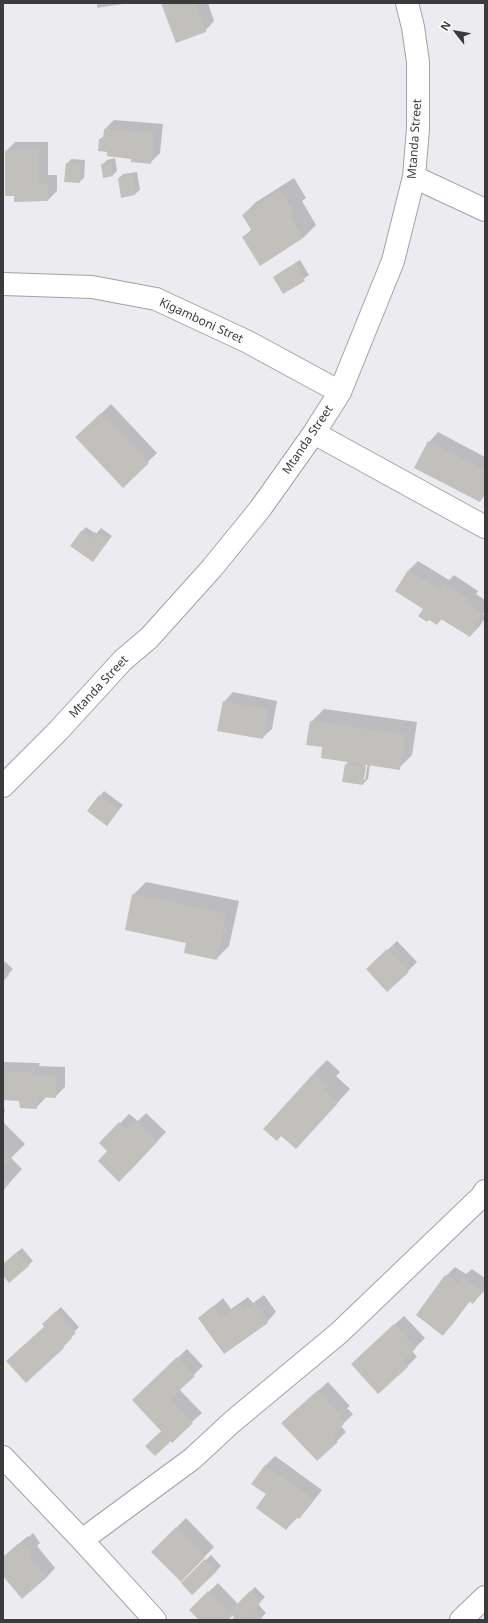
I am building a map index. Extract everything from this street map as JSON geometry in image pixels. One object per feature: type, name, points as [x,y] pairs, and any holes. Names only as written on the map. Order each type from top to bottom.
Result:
[{"type":"street","name":"Mtanda Street","points":[[3,786],[58,731],[123,660],[149,638],[212,568],[260,509],[314,433],[340,392],[393,261],[414,177],[418,129],[418,62],[413,27],[407,3]]},
{"type":"street","points":[[414,177],[485,210]]},
{"type":"street","name":"Kigamboni Stret","points":[[3,284],[92,287],[156,300],[248,342],[340,392]]},
{"type":"street","points":[[314,433],[485,527]]},
{"type":"street","points":[[82,1540],[192,1459],[232,1422],[339,1333],[441,1236],[485,1191]]},
{"type":"street","points":[[3,1457],[155,1620]]},
{"type":"street","points":[[461,1620],[485,1597]]},
{"type":"building","points":[[97,3],[123,3],[123,4],[97,8]]},
{"type":"building","points":[[161,3],[195,3],[206,32],[176,43]]},
{"type":"building","points":[[104,129],[154,133],[151,164],[131,162],[131,159],[107,156],[107,152],[98,151],[99,139],[103,139]]},
{"type":"building","points":[[39,150],[39,184],[48,183],[48,201],[14,202],[14,196],[5,196],[5,151]]},
{"type":"building","points":[[111,162],[113,176],[103,178],[101,164]]},
{"type":"building","points":[[66,163],[81,164],[80,183],[64,182]]},
{"type":"building","points":[[132,176],[135,195],[121,198],[118,178]]},
{"type":"building","points":[[280,190],[293,211],[289,214],[303,238],[260,266],[242,237],[252,231],[242,215]]},
{"type":"building","points":[[295,264],[305,281],[283,294],[273,277]]},
{"type":"building","points":[[101,413],[149,463],[123,488],[75,437]]},
{"type":"building","points":[[428,441],[485,470],[485,492],[480,502],[414,468]]},
{"type":"building","points":[[81,531],[91,538],[95,532],[108,541],[93,562],[70,546]]},
{"type":"building","points":[[408,570],[440,590],[444,584],[469,600],[467,604],[481,613],[474,624],[477,626],[470,637],[441,619],[437,625],[429,620],[427,622],[418,616],[423,609],[395,591]]},
{"type":"building","points":[[223,701],[268,710],[263,739],[217,731]]},
{"type":"building","points":[[310,721],[405,735],[400,770],[321,758],[322,747],[306,745]]},
{"type":"building","points":[[345,764],[366,767],[363,785],[342,782]]},
{"type":"building","points":[[99,795],[119,810],[107,826],[87,811]]},
{"type":"building","points":[[132,894],[226,914],[217,960],[184,953],[186,943],[125,930]]},
{"type":"building","points":[[387,949],[409,972],[387,992],[366,969]]},
{"type":"building","points":[[3,969],[9,975],[3,981]]},
{"type":"building","points":[[3,1071],[31,1072],[31,1075],[56,1076],[56,1098],[37,1097],[37,1109],[20,1108],[19,1101],[3,1100]]},
{"type":"building","points":[[314,1073],[328,1086],[324,1090],[338,1103],[296,1149],[281,1136],[277,1141],[263,1129]]},
{"type":"building","points":[[136,1121],[157,1142],[119,1182],[98,1161],[107,1151],[99,1143],[119,1122],[128,1130]]},
{"type":"building","points":[[3,1148],[12,1157],[3,1167]]},
{"type":"building","points":[[3,1176],[10,1183],[3,1190]]},
{"type":"building","points":[[17,1252],[29,1266],[9,1283],[3,1276],[3,1264]]},
{"type":"building","points":[[445,1275],[457,1284],[462,1277],[482,1292],[473,1304],[469,1301],[443,1336],[416,1315]]},
{"type":"building","points":[[255,1303],[268,1323],[224,1354],[198,1318],[213,1306],[221,1318],[239,1305],[244,1312]]},
{"type":"building","points":[[56,1311],[76,1333],[62,1346],[64,1348],[26,1383],[6,1361],[44,1327],[48,1331],[42,1324]]},
{"type":"building","points":[[394,1324],[416,1348],[403,1361],[408,1367],[378,1394],[351,1364]]},
{"type":"building","points":[[177,1357],[195,1376],[170,1399],[193,1423],[172,1443],[132,1400]]},
{"type":"building","points":[[318,1390],[341,1416],[338,1418],[344,1424],[332,1436],[338,1442],[317,1461],[281,1423]]},
{"type":"building","points":[[160,1432],[169,1443],[155,1456],[145,1446]]},
{"type":"building","points":[[265,1465],[314,1500],[299,1519],[296,1517],[286,1530],[256,1508],[266,1494],[251,1484]]},
{"type":"building","points":[[176,1527],[205,1557],[181,1582],[151,1552]]},
{"type":"building","points":[[23,1542],[32,1553],[28,1556],[46,1578],[22,1599],[3,1576],[3,1557],[18,1544],[19,1545]]},
{"type":"building","points":[[205,1559],[217,1571],[192,1595],[181,1583]]},
{"type":"building","points":[[208,1591],[232,1616],[228,1620],[199,1620],[189,1610]]},
{"type":"building","points":[[250,1591],[261,1602],[254,1610],[262,1618],[260,1620],[232,1620],[234,1617],[229,1612]]}]
